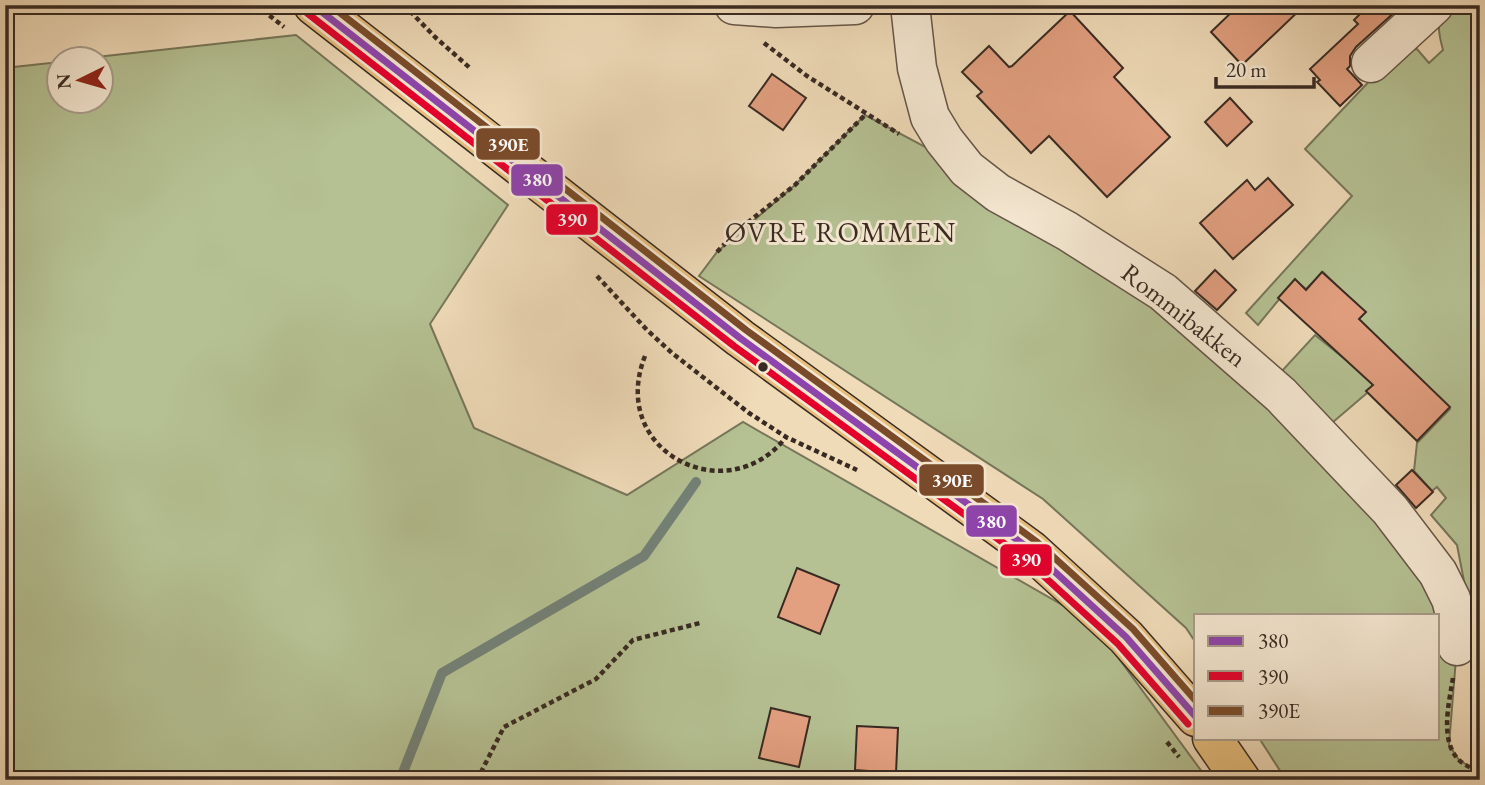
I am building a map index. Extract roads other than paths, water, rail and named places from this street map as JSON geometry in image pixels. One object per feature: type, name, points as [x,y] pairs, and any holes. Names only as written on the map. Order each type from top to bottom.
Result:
[{"type":"highway","points":[[302,19],[1031,550],[1126,637],[1194,715]]},
{"type":"highway","points":[[1213,740],[1241,780]]},
{"type":"street","points":[[734,5],[776,8],[855,5]]},
{"type":"street","name":"Rommibakken","points":[[910,5],[917,68],[930,117],[967,169],[998,193],[1066,231],[1163,292],[1281,395],[1390,510],[1437,573],[1451,599],[1457,622],[1457,646]]},
{"type":"street","points":[[1371,63],[1434,5]]},
{"type":"waterway","points":[[400,780],[442,673],[644,556],[696,482]]},
{"type":"district","name":"ØVRE ROMMEN","points":[[841,232]]}]
